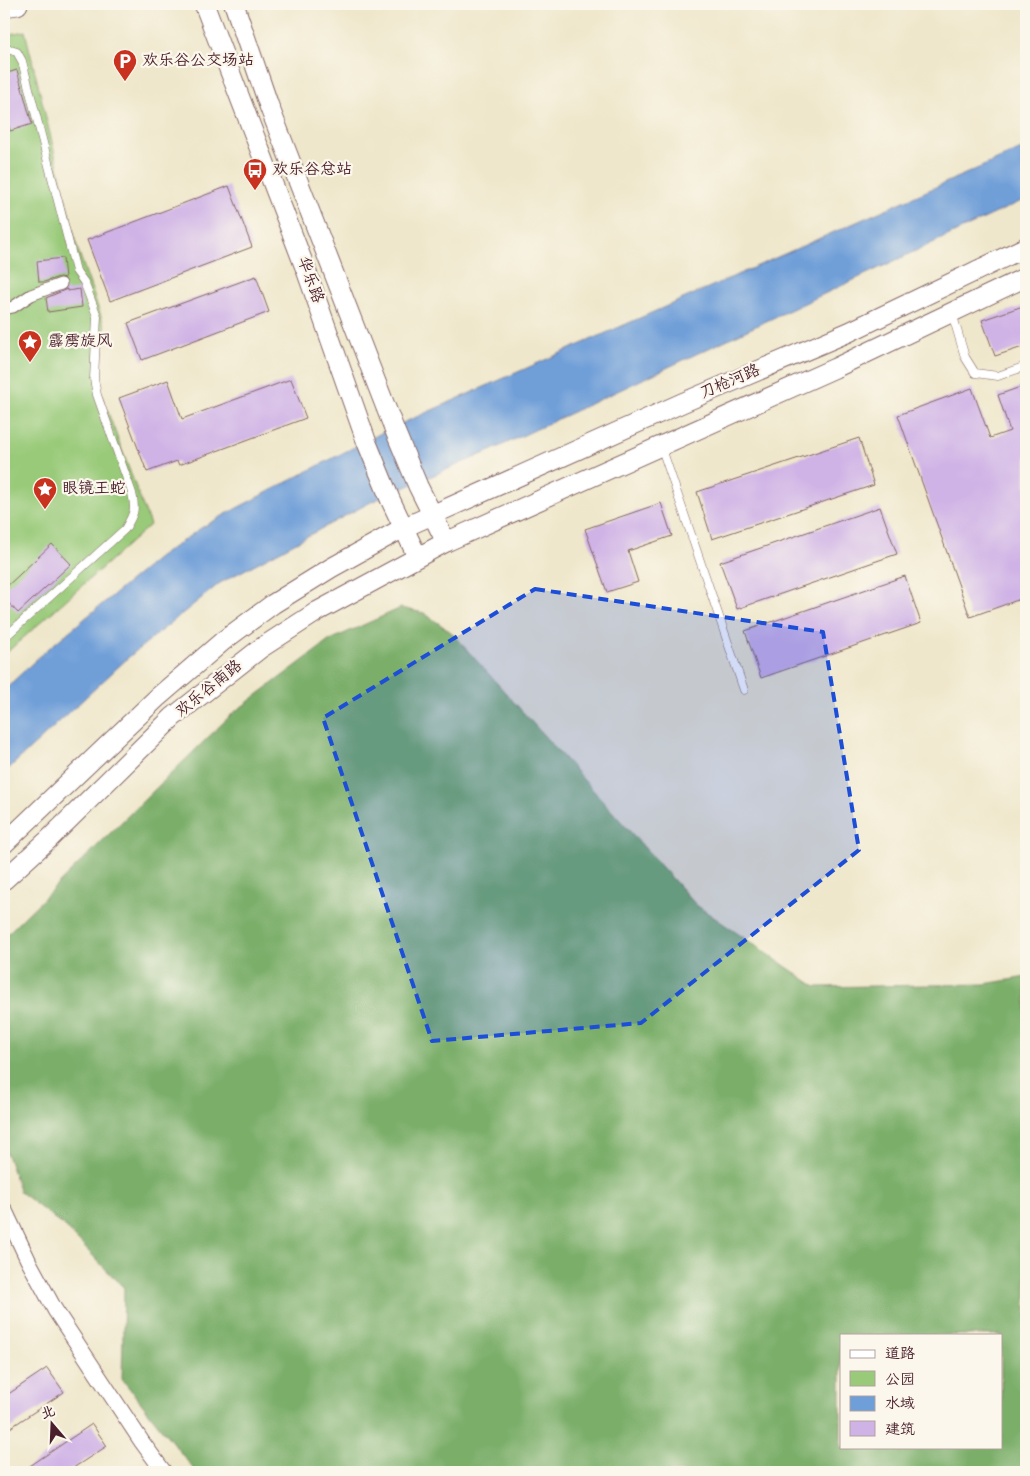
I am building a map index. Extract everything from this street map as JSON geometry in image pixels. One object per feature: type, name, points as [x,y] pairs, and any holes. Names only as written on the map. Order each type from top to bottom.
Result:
[{"type":"street","name":"华乐路","points":[[204,4],[306,270],[367,443],[390,499],[417,556]]},
{"type":"street","name":"华乐路","points":[[234,4],[269,106],[395,431],[418,486],[446,542]]},
{"type":"street","name":"刀枪河路","points":[[433,514],[682,403],[849,332],[1026,247]]},
{"type":"street","name":"刀枪河路","points":[[446,542],[835,368],[1026,277]]},
{"type":"street","points":[[4,309],[12,307],[30,295],[61,284]]},
{"type":"street","points":[[546,464],[541,473],[542,483],[548,488],[560,491]]},
{"type":"street","name":"欢乐谷南路","points":[[4,844],[158,697],[224,641],[282,599],[331,568],[403,528],[433,514]]},
{"type":"street","name":"欢乐谷南路","points":[[4,880],[48,840],[173,717],[261,648],[318,611],[446,542]]},
{"type":"street","points":[[4,1208],[29,1262],[55,1310],[136,1434],[164,1472]]},
{"type":"lane","points":[[4,48],[17,52],[22,61],[76,271],[84,282],[97,316],[94,379],[97,395],[135,506],[132,517],[125,529],[4,638]]},
{"type":"lane","points":[[952,313],[965,357],[975,373],[998,376],[1026,366]]},
{"type":"lane","points":[[660,446],[744,690]]},
{"type":"highlighted area","points":[[535,589],[823,632],[859,850],[641,1023],[432,1041],[323,718]]},
{"type":"green space","points":[[25,31],[78,250],[105,328],[98,372],[101,394],[150,525],[4,655],[4,35]]},
{"type":"green space","points":[[401,608],[424,613],[451,632],[696,905],[816,987],[984,984],[1026,977],[1026,1472],[196,1472],[122,1379],[124,1288],[64,1226],[20,1192],[4,1146],[4,937],[232,714],[330,640]]},
{"type":"water","points":[[1026,147],[1026,199],[490,451],[371,502],[220,583],[130,656],[4,773],[4,690],[43,653],[158,558],[201,528],[387,430]]},
{"type":"building","points":[[17,70],[32,124],[10,131],[4,108],[4,74]]},
{"type":"building","points":[[229,186],[252,247],[110,301],[87,240]]},
{"type":"building","points":[[63,258],[65,278],[59,277],[39,282],[37,261]]},
{"type":"building","points":[[256,276],[269,312],[142,360],[128,323]]},
{"type":"building","points":[[67,289],[67,291],[80,289],[82,307],[48,312],[46,298]]},
{"type":"building","points":[[1026,305],[1026,346],[995,356],[982,320]]},
{"type":"building","points":[[291,379],[306,418],[179,465],[177,461],[147,472],[119,398],[168,380],[182,419]]},
{"type":"building","points":[[1026,385],[1026,597],[970,617],[898,415],[972,388],[990,438],[1010,431],[998,395]]},
{"type":"building","points":[[859,438],[874,485],[712,539],[697,492]]},
{"type":"building","points":[[661,503],[672,536],[628,551],[638,582],[607,592],[585,529]]},
{"type":"building","points":[[880,507],[897,554],[737,609],[720,562]]},
{"type":"building","points":[[52,544],[71,564],[18,613],[4,598],[4,589]]},
{"type":"building","points":[[905,576],[921,623],[761,678],[745,631]]},
{"type":"building","points":[[47,1368],[64,1392],[4,1432],[4,1397]]},
{"type":"building","points":[[92,1424],[107,1446],[67,1472],[21,1472]]},
{"type":"place","name":"欢乐谷公交场站","points":[[125,82]]},
{"type":"place","name":"欢乐谷总站","points":[[255,191]]},
{"type":"place","name":"霹雳旋风","points":[[30,363]]},
{"type":"place","name":"眼镜王蛇","points":[[45,510]]}]
